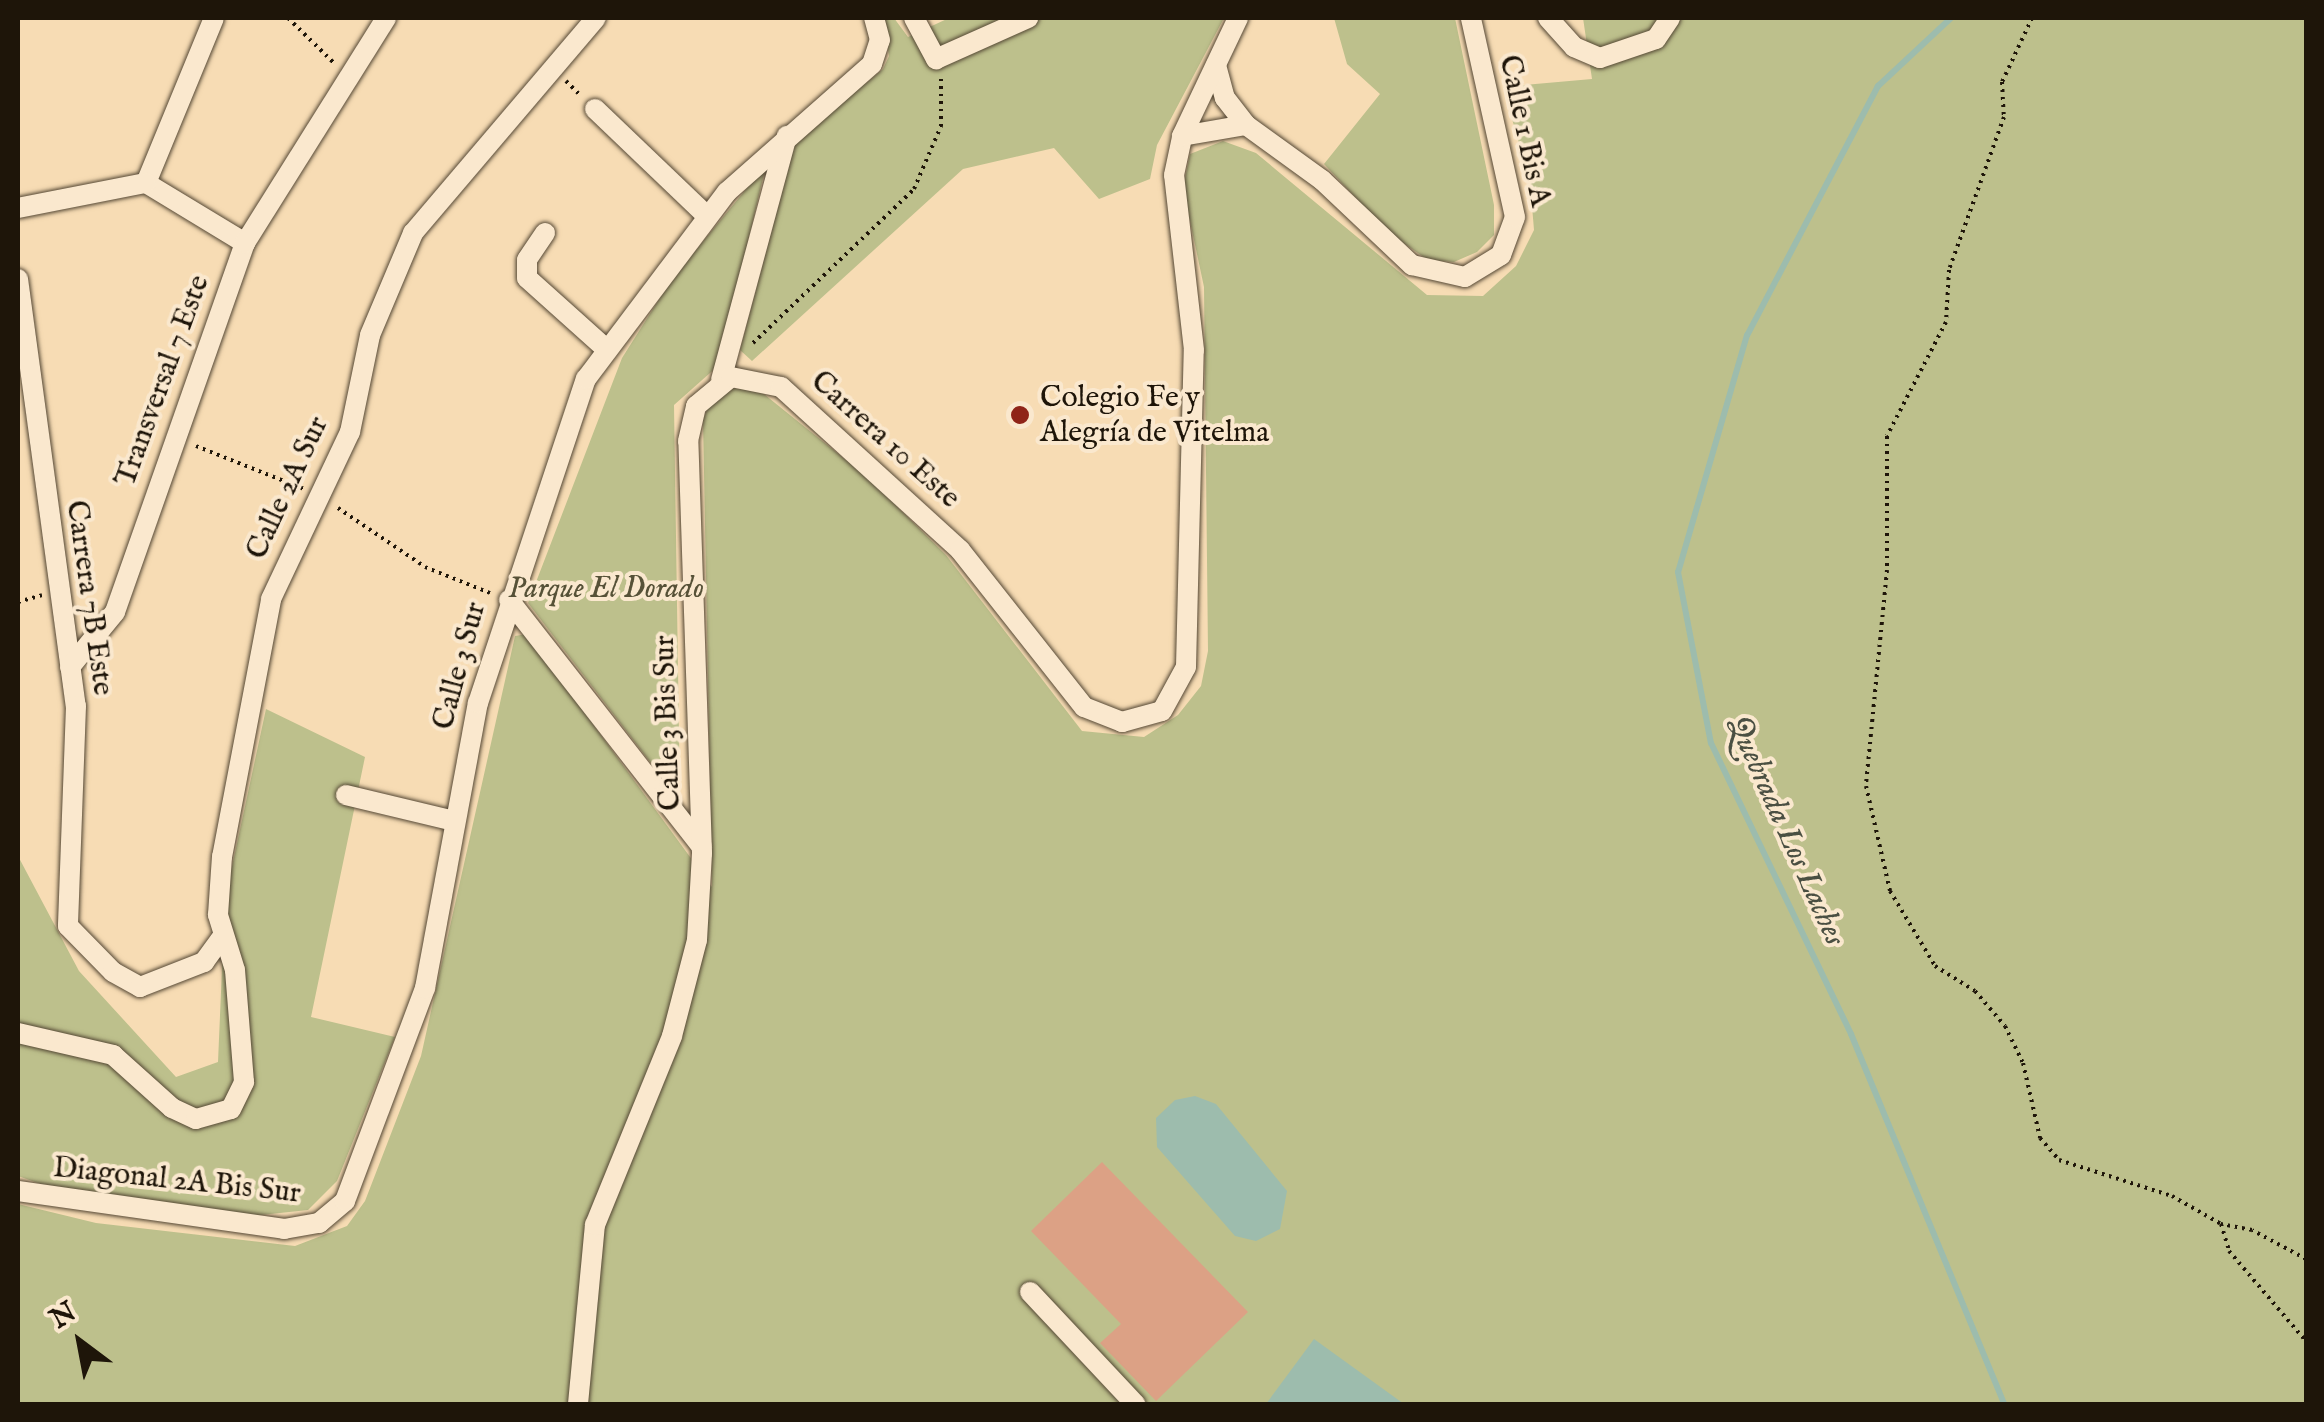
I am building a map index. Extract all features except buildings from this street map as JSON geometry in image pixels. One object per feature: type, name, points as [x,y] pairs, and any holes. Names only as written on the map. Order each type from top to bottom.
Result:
[{"type":"street","points":[[146,183],[214,18]]},
{"type":"street","name":"Transversal 7 Este","points":[[70,666],[115,612],[245,243],[386,18]]},
{"type":"street","name":"Calle 2A Sur","points":[[18,1032],[113,1055],[172,1108],[196,1118],[231,1109],[243,1065],[235,970],[222,936],[228,814],[271,599],[350,432],[370,335],[413,233],[596,18]]},
{"type":"street","name":"Calle 3 Sur","points":[[329,1217],[352,1190],[425,988],[446,904],[454,821],[509,600],[604,347],[707,216],[787,134],[878,52],[874,18]]},
{"type":"street","points":[[914,18],[936,59],[1028,18]]},
{"type":"street","points":[[1182,136],[1238,18]]},
{"type":"street","name":"Calle 1 Bis A","points":[[1246,124],[1424,272],[1465,277],[1501,255],[1514,208],[1471,18]]},
{"type":"street","points":[[1548,18],[1574,47],[1600,58],[1656,40],[1670,18]]},
{"type":"street","points":[[1182,136],[1246,124],[1226,98],[1216,64]]},
{"type":"street","points":[[595,109],[707,216]]},
{"type":"street","points":[[721,380],[787,134]]},
{"type":"street","name":"Carrera 10 Este","points":[[721,380],[752,376],[789,394],[960,550],[1084,706],[1122,722],[1162,711],[1186,667],[1194,318],[1174,190],[1182,136]]},
{"type":"street","points":[[18,208],[146,183],[245,243]]},
{"type":"street","points":[[546,233],[527,260],[526,278],[604,347]]},
{"type":"street","name":"Carrera 7B Este","points":[[18,278],[70,666],[78,816],[63,906],[68,926],[113,972],[140,987],[204,962],[222,936]]},
{"type":"street","name":"Calle 3 Bis Sur","points":[[578,1404],[595,1225],[682,1004],[697,940],[702,847],[688,441],[696,406],[721,380]]},
{"type":"street","points":[[509,600],[702,847]]},
{"type":"street","points":[[346,795],[454,821]]},
{"type":"street","name":"Diagonal 2A Bis Sur","points":[[18,1191],[284,1229],[329,1217]]},
{"type":"street","points":[[1030,1292],[1136,1404]]},
{"type":"path","points":[[288,18],[351,71]]},
{"type":"path","points":[[2032,18],[2002,82],[2004,117],[1948,270],[1946,322],[1887,436],[1887,570],[1866,786],[1890,891],[1935,966],[1975,991],[2004,1026],[2023,1063],[2040,1138],[2058,1160],[2172,1196],[2222,1224],[2252,1230],[2306,1259]]},
{"type":"path","points":[[747,350],[914,189],[941,126],[936,59]]},
{"type":"path","points":[[552,68],[595,109]]},
{"type":"path","points":[[176,438],[320,496],[425,566],[509,600]]},
{"type":"path","points":[[18,602],[59,590]]},
{"type":"path","points":[[2222,1224],[2229,1251],[2306,1341]]},
{"type":"green space","points":[[883,18],[894,18],[908,37],[949,18],[1224,18],[1157,145],[1150,179],[1099,199],[1054,148],[963,169],[752,361],[740,350],[795,142],[883,69],[889,56]]},
{"type":"green space","points":[[1334,18],[1455,18],[1494,205],[1494,235],[1477,252],[1454,262],[1428,260],[1389,233],[1324,164],[1380,94],[1347,64]]},
{"type":"green space","points":[[1583,18],[2306,18],[2306,1404],[18,1404],[18,1204],[96,1223],[295,1246],[347,1226],[365,1201],[421,1056],[515,636],[527,634],[712,887],[703,420],[710,402],[729,388],[759,390],[867,477],[946,555],[1082,731],[1144,737],[1178,715],[1201,686],[1208,651],[1204,287],[1183,188],[1190,154],[1223,141],[1256,153],[1427,295],[1483,296],[1516,266],[1534,230],[1530,182],[1503,87],[1592,79]]},
{"type":"green space","name":"Parque El Dorado","points":[[766,165],[719,365],[674,405],[680,801],[528,603],[622,358],[672,279]]},
{"type":"green space","points":[[266,709],[365,757],[311,1017],[395,1037],[337,1181],[308,1210],[252,1216],[55,1189],[18,1176],[18,856],[79,971],[176,1077],[218,1062],[225,899]]},
{"type":"shaded area","points":[[1195,1096],[1216,1104],[1287,1191],[1280,1229],[1256,1241],[1235,1236],[1157,1147],[1156,1118],[1175,1100]]},
{"type":"shaded area","points":[[1314,1339],[1404,1404],[1266,1404]]},
{"type":"waterway","name":"Quebrada Los Laches","points":[[1951,18],[1878,86],[1747,335],[1678,572],[1711,743],[1851,1034],[2004,1404]]},
{"type":"place","name":"Colegio Fe y Alegría de Vitelma","points":[[1020,415]]}]
